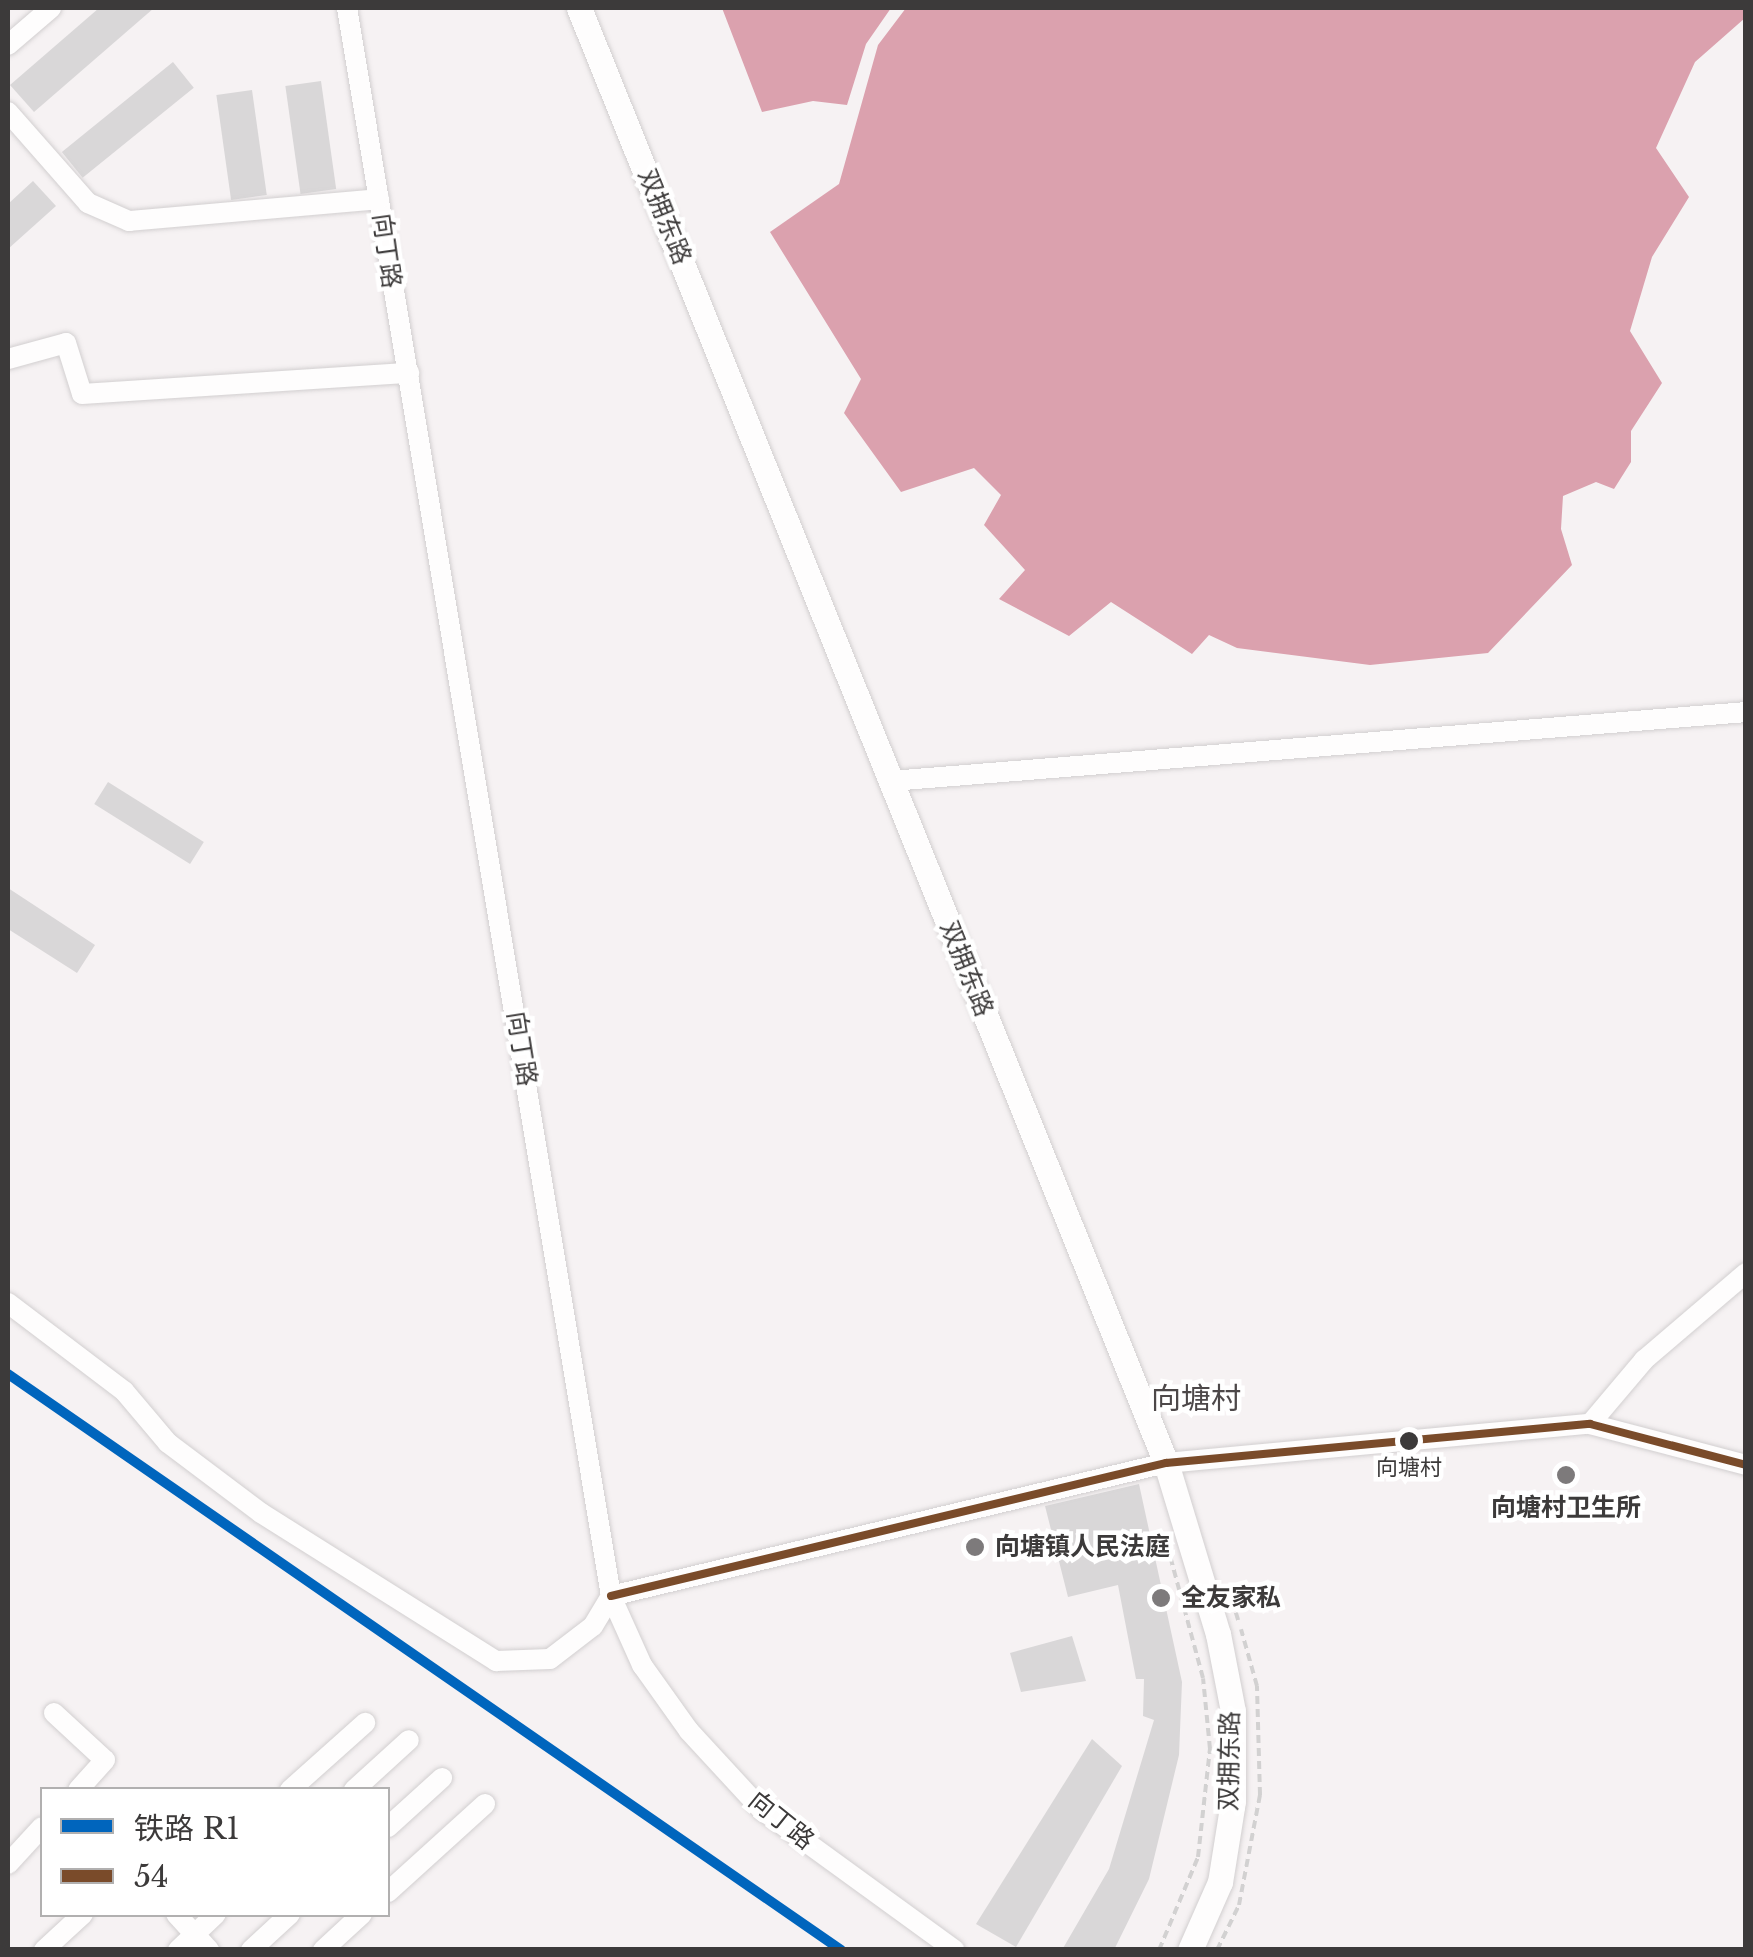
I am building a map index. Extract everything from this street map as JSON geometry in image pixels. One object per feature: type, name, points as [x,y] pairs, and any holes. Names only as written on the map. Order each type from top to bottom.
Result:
[{"type":"main road","name":"双拥东路","points":[[580,8],[1166,1464],[1233,1711],[1233,1801],[1220,1882],[1190,1950]]},
{"type":"street","points":[[8,45],[51,8]]},
{"type":"street","name":"向丁路","points":[[347,8],[611,1596],[642,1665],[690,1731],[762,1810],[955,1950]]},
{"type":"street","points":[[8,112],[88,203],[129,221],[380,198]]},
{"type":"street","points":[[8,359],[66,343],[82,394],[409,372]]},
{"type":"street","points":[[891,781],[1746,712]]},
{"type":"street","points":[[1590,1424],[1644,1360],[1746,1273]]},
{"type":"street","points":[[8,1302],[124,1391],[168,1444],[316,1552],[464,1646],[496,1661],[550,1659],[593,1626],[611,1596],[1166,1464],[1590,1424],[1746,1465]]},
{"type":"street","points":[[54,1714],[106,1760],[81,1787]]},
{"type":"street","points":[[293,1787],[365,1723]]},
{"type":"street","points":[[357,1787],[408,1740]]},
{"type":"street","points":[[390,1825],[442,1778]]},
{"type":"street","points":[[390,1890],[484,1804]]},
{"type":"street","points":[[8,1864],[40,1829]]},
{"type":"street","points":[[44,1950],[81,1917]]},
{"type":"street","points":[[179,1917],[202,1942]]},
{"type":"street","points":[[178,1950],[202,1942],[214,1917]]},
{"type":"street","points":[[252,1950],[287,1917]]},
{"type":"street","points":[[323,1950],[359,1917]]},
{"type":"path","points":[[1159,1950],[1198,1857],[1210,1749],[1203,1678],[1167,1532]]},
{"type":"shaded area","points":[[722,8],[891,8],[866,44],[847,105],[813,101],[762,112]]},
{"type":"shaded area","points":[[906,8],[1745,8],[1745,18],[1695,62],[1656,148],[1689,197],[1652,257],[1630,331],[1662,383],[1631,431],[1631,462],[1614,489],[1596,482],[1563,496],[1561,529],[1572,565],[1488,653],[1370,665],[1237,648],[1209,635],[1192,654],[1111,602],[1069,636],[999,599],[1025,570],[984,525],[1001,495],[974,468],[901,492],[844,413],[861,379],[770,232],[839,184],[878,45]]},
{"type":"building","points":[[99,8],[154,8],[34,112],[10,85]]},
{"type":"building","points":[[173,62],[194,88],[83,178],[62,152]]},
{"type":"building","points":[[321,81],[336,189],[301,194],[285,86]]},
{"type":"building","points":[[252,90],[267,195],[231,200],[216,95]]},
{"type":"building","points":[[33,181],[56,206],[8,249],[8,204]]},
{"type":"building","points":[[108,782],[204,842],[190,864],[94,804]]},
{"type":"building","points":[[8,888],[95,945],[77,973],[8,929]]},
{"type":"building","points":[[1139,1484],[1182,1682],[1179,1755],[1149,1879],[1114,1950],[1062,1950],[1109,1869],[1154,1720],[1143,1716],[1144,1679],[1136,1679],[1118,1585],[1068,1597],[1045,1506]]},
{"type":"building","points":[[1072,1636],[1086,1681],[1021,1692],[1010,1653]]},
{"type":"building","points":[[1092,1739],[1122,1766],[1016,1947],[976,1924]]},
{"type":"rail line","name":"R1","points":[[8,1374],[841,1950]]},
{"type":"transit line","name":"54","points":[[611,1596],[1166,1463],[1590,1424],[1746,1465]]},
{"type":"place","name":"向塘村","points":[[1409,1441]]},
{"type":"place","name":"向塘村卫生所","points":[[1566,1475]]},
{"type":"place","name":"向塘镇人民法庭","points":[[975,1547]]},
{"type":"place","name":"全友家私","points":[[1161,1598]]},
{"type":"district","name":"向塘村","points":[[1196,1399]]}]
